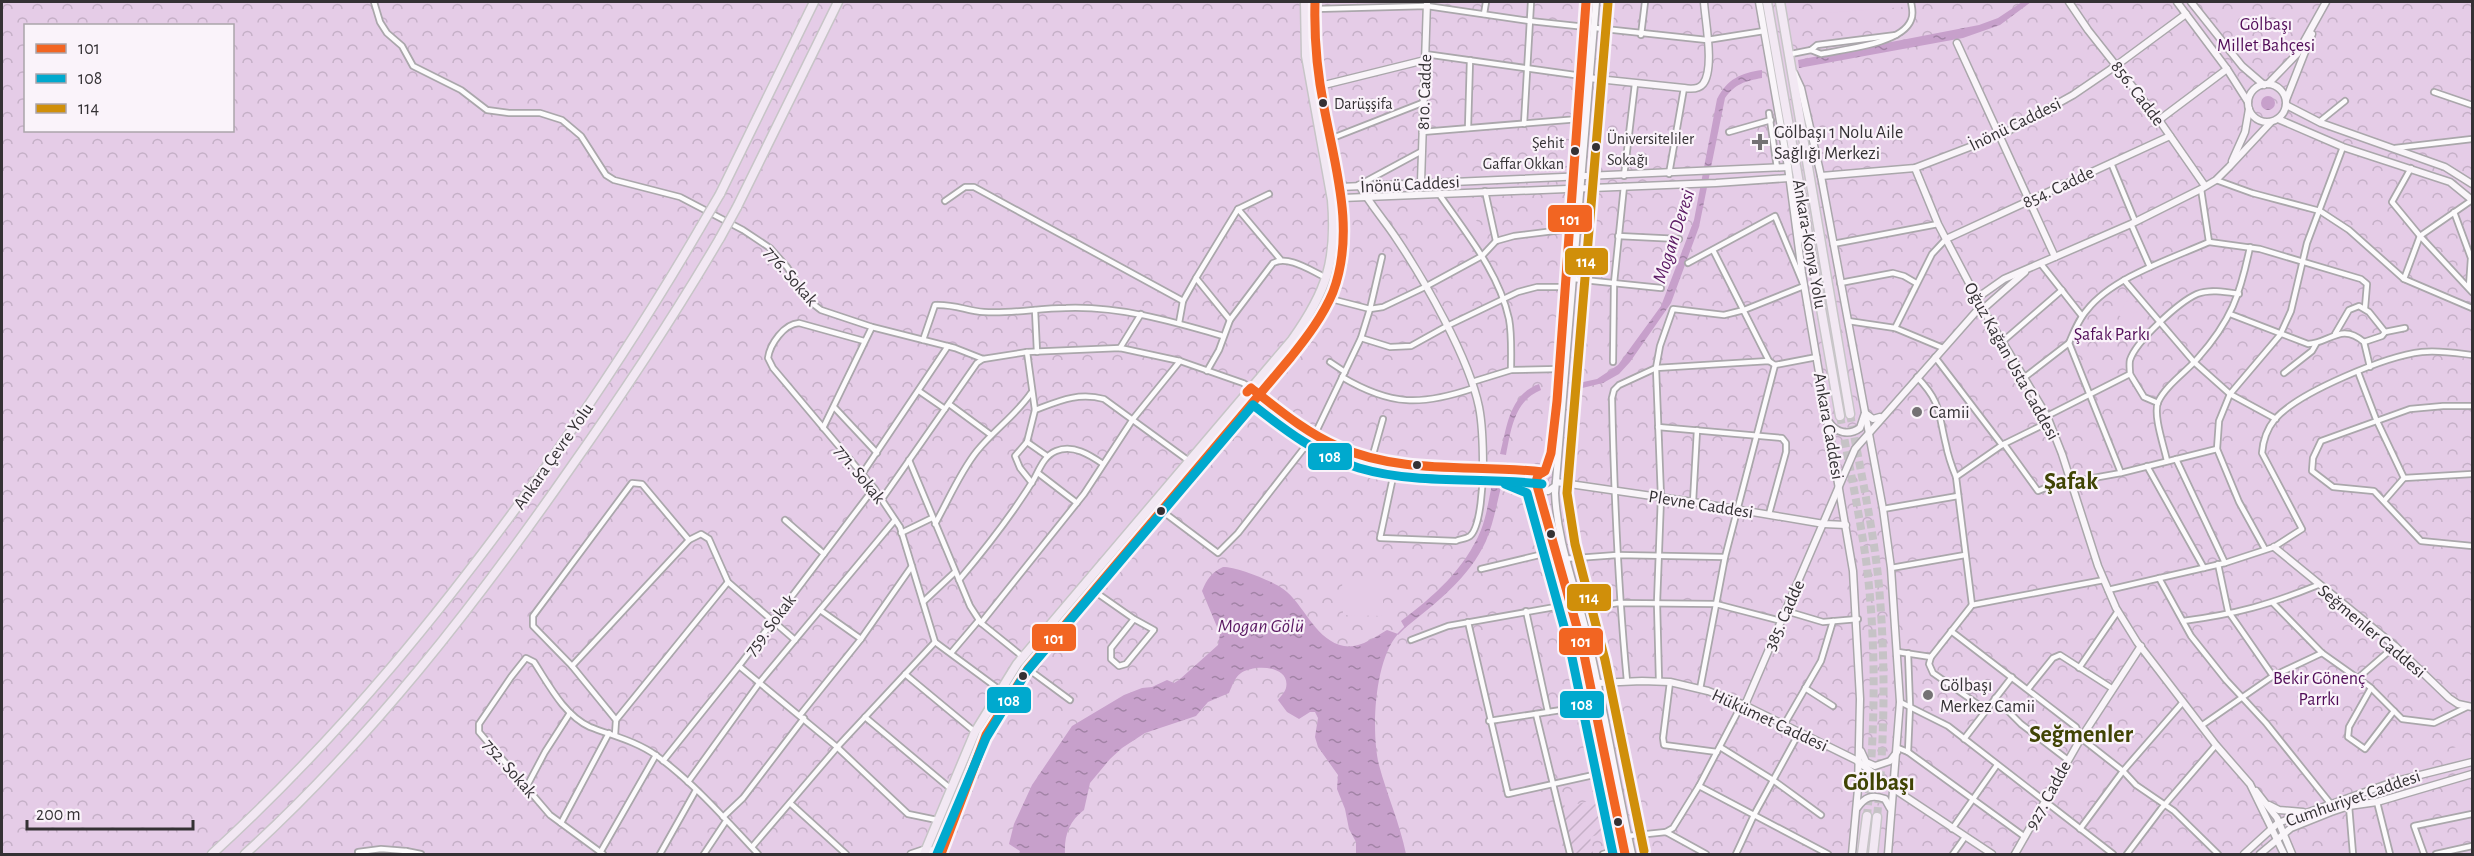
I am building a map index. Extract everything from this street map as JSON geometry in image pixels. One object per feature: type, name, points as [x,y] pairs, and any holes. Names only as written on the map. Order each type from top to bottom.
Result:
[{"type":"highway","name":"Ankara Çevre Yolu","points":[[212,855],[337,732],[389,672],[467,573],[591,401],[664,291],[720,194],[814,2]]},
{"type":"highway","name":"Ankara Çevre Yolu","points":[[244,855],[294,808],[375,722],[471,604],[525,533],[611,411],[683,301],[720,238],[838,2]]},
{"type":"highway","points":[[925,852],[975,732],[1023,657],[1301,328],[1316,304],[1327,278],[1334,239],[1332,201],[1306,56],[1305,2]]},
{"type":"highway","name":"Ankara-Konya Yolu","points":[[1767,2],[1794,177],[1840,416]]},
{"type":"highway","points":[[1780,2],[1791,54],[1850,414]]},
{"type":"highway","points":[[941,854],[986,735],[1028,669],[1307,337],[1330,298],[1337,279],[1343,248],[1342,198],[1320,86],[1314,39],[1315,5]]},
{"type":"highway","points":[[1862,855],[1867,816]]},
{"type":"highway","points":[[1873,855],[1877,818]]},
{"type":"street","name":"776. Sokak","points":[[375,2],[380,22],[387,33],[402,45],[410,62],[418,69],[461,90],[487,110],[540,113],[562,120],[581,136],[606,175],[629,185],[652,188],[680,197],[743,230],[770,248],[787,267],[808,300],[821,310],[872,327],[948,346],[983,359],[1027,352],[1120,348],[1180,361],[1243,383],[1251,388]]},
{"type":"street","points":[[1484,14],[1486,2]]},
{"type":"street","points":[[1524,124],[1531,2]]},
{"type":"street","points":[[1586,2],[1579,119],[1553,440],[1544,472],[1537,477],[1537,484],[1572,604],[1624,852],[1603,855]]},
{"type":"street","points":[[1596,2],[1583,178],[1555,482],[1556,519],[1581,608],[1598,683],[1632,855]]},
{"type":"street","points":[[1641,34],[1645,2]]},
{"type":"street","points":[[1320,86],[1425,57],[1470,60],[1635,84],[1698,87],[1703,84],[1708,70],[1704,2]]},
{"type":"street","points":[[1342,198],[1484,190],[1716,183],[1794,177],[1788,167],[1759,2]]},
{"type":"street","points":[[1811,50],[1821,54],[1888,40],[1906,28],[1912,18],[1911,2]]},
{"type":"street","name":"856. Cadde","points":[[2069,2],[2088,30],[2159,120],[2203,188]]},
{"type":"street","points":[[2177,2],[2227,69],[2260,121],[2274,121],[2343,147],[2450,182],[2472,200],[2420,236],[2404,279]]},
{"type":"street","points":[[2191,2],[2242,66],[2266,84],[2278,87],[2286,103],[2319,122],[2445,167],[2472,184]]},
{"type":"street","points":[[2229,167],[2243,138],[2252,93],[2293,60],[2314,28],[2326,2]]},
{"type":"street","points":[[1315,5],[1427,4],[1530,21],[1707,40],[1764,31]]},
{"type":"street","name":"810. Cadde","points":[[1421,182],[1427,4]]},
{"type":"street","name":"İnönü Caddesi","points":[[1821,176],[1915,168],[2001,135],[2054,106],[2117,65],[2186,14]]},
{"type":"street","points":[[1977,298],[2004,279],[2133,223],[2216,180],[2274,121],[2282,116],[2314,28]]},
{"type":"street","points":[[1791,54],[1811,50],[1817,45],[1896,35]]},
{"type":"street","points":[[1957,43],[2055,257]]},
{"type":"street","points":[[1468,128],[1470,60]]},
{"type":"street","points":[[2159,120],[2227,69]]},
{"type":"street","name":"Ankara Caddesi","points":[[1794,73],[1801,88],[1821,176],[1883,509],[1891,568],[1900,702],[1888,855]]},
{"type":"street","points":[[1624,176],[1635,84]]},
{"type":"street","points":[[1668,174],[1684,88]]},
{"type":"street","points":[[2434,92],[2472,105]]},
{"type":"street","points":[[2319,122],[2345,101]]},
{"type":"street","points":[[1330,139],[1422,104]]},
{"type":"street","points":[[1769,112],[1777,168]]},
{"type":"street","points":[[1422,132],[1579,119]]},
{"type":"street","points":[[1729,132],[1771,120]]},
{"type":"street","name":"854. Cadde","points":[[1946,239],[2170,136]]},
{"type":"street","points":[[2392,148],[2472,139]]},
{"type":"street","points":[[2265,549],[2239,502],[2217,449],[2219,421],[2230,394],[2280,335],[2291,311],[2307,243],[2343,147]]},
{"type":"street","points":[[1396,463],[1380,538],[1461,539],[1469,537],[1473,531],[1482,499],[1483,467],[1481,416],[1473,385],[1447,326],[1425,287],[1398,240],[1359,186],[1422,152]]},
{"type":"street","points":[[2111,163],[2151,267]]},
{"type":"street","name":"İnönü Caddesi","points":[[1340,187],[1421,182],[1583,178],[1788,167]]},
{"type":"street","name":"Oğuz Kağan Usta Caddesi","points":[[1915,168],[1938,224],[1982,308],[2048,419],[2104,580],[2118,611],[2141,646],[2201,726],[2250,784],[2284,855]]},
{"type":"street","points":[[2410,168],[2392,201],[2420,236],[2471,290]]},
{"type":"street","points":[[1716,183],[1717,171]]},
{"type":"street","points":[[1692,172],[1692,184]]},
{"type":"street","name":"Ankara Caddesi","points":[[1794,177],[1802,273],[1846,525],[1857,619],[1859,762],[1852,855]]},
{"type":"street","points":[[2216,180],[2252,193],[2320,211],[2349,230],[2404,279],[2472,308]]},
{"type":"street","points":[[1613,362],[1614,283],[1623,186]]},
{"type":"street","points":[[945,201],[965,187],[974,187],[1183,301]]},
{"type":"street","points":[[2203,188],[2209,242]]},
{"type":"street","points":[[1484,190],[1496,241]]},
{"type":"street","points":[[1437,192],[1482,256],[1503,298],[1510,325],[1511,370]]},
{"type":"street","points":[[1179,323],[1183,301],[1238,209],[1269,194]]},
{"type":"street","points":[[1238,209],[1281,259],[1327,278]]},
{"type":"street","points":[[2454,212],[2471,258],[2471,290]]},
{"type":"street","points":[[1659,681],[1657,603],[1661,497],[1656,368],[1666,328],[1673,309],[1724,315],[1744,310],[1804,286],[1775,216],[1688,263]]},
{"type":"street","points":[[1833,244],[1938,224]]},
{"type":"street","points":[[1330,298],[1370,309],[1389,304],[1482,256],[1496,241],[1514,236],[1570,229]]},
{"type":"street","points":[[1618,236],[1679,239]]},
{"type":"street","points":[[1895,328],[1934,250],[1946,239]]},
{"type":"street","points":[[2025,377],[2070,343],[2088,308],[2124,280],[2209,242],[2250,247],[2303,261],[2366,282],[2365,308]]},
{"type":"street","points":[[2167,461],[2158,422],[2158,403],[2194,362],[2230,314],[2239,294],[2250,247]]},
{"type":"street","points":[[1713,250],[1769,361],[1775,365],[1817,357]]},
{"type":"street","points":[[1162,511],[1218,553],[1238,533],[1316,434],[1360,338],[1370,309],[1382,257]]},
{"type":"street","points":[[1207,371],[1219,351],[1222,336],[1230,320],[1273,263],[1281,259]]},
{"type":"street","points":[[2040,264],[2082,316]]},
{"type":"street","name":"385. Cadde","points":[[1744,704],[1824,524],[1852,454],[1868,431],[1943,348],[1982,308],[2026,271]]},
{"type":"street","points":[[1840,283],[1893,273],[1900,274],[1916,283]]},
{"type":"street","points":[[1196,278],[1230,320]]},
{"type":"street","points":[[1574,279],[1661,288]]},
{"type":"street","points":[[2124,280],[2194,362],[2230,394],[2276,419]]},
{"type":"street","points":[[1360,338],[1380,345],[1407,347],[1503,298],[1538,287],[1566,287]]},
{"type":"street","points":[[2002,342],[2062,291]]},
{"type":"street","points":[[2158,403],[2144,397],[2130,374],[2130,359],[2159,322],[2197,294],[2210,291],[2239,294]]},
{"type":"street","points":[[923,340],[934,305],[952,304],[982,312],[1066,308],[1141,314],[1222,336]]},
{"type":"street","points":[[2335,334],[2349,310],[2359,306],[2365,308],[2385,332]]},
{"type":"street","points":[[1035,310],[1037,352]]},
{"type":"street","points":[[1120,348],[1141,314]]},
{"type":"street","points":[[2230,314],[2308,344],[2316,344],[2335,334],[2350,334],[2364,342],[2370,366]]},
{"type":"street","points":[[1848,321],[1895,328],[1943,348]]},
{"type":"street","name":"771. Sokak","points":[[864,341],[796,323],[786,327],[768,358],[770,365],[874,488],[895,520],[913,566],[935,642]]},
{"type":"street","points":[[823,428],[872,327]]},
{"type":"street","points":[[2364,342],[2382,336],[2385,332],[2405,328]]},
{"type":"street","points":[[2070,343],[2121,473]]},
{"type":"street","points":[[2284,373],[2312,351],[2316,344]]},
{"type":"street","points":[[862,474],[948,346]]},
{"type":"street","points":[[1027,352],[1035,410],[1027,441],[1016,456],[1020,468],[1032,483]]},
{"type":"street","points":[[2108,590],[2225,563],[2274,547],[2302,529],[2262,453],[2263,440],[2276,419],[2303,398],[2370,366],[2393,358],[2423,352],[2472,355]]},
{"type":"street","points":[[1935,357],[2038,491],[2071,480],[2121,473],[2217,449]]},
{"type":"street","points":[[882,500],[977,363],[983,359]]},
{"type":"street","points":[[951,653],[1077,503],[1133,419],[1180,361]]},
{"type":"street","points":[[1627,681],[1619,603],[1614,491],[1612,398],[1614,390],[1619,385],[1656,368],[1769,361]]},
{"type":"street","points":[[1330,362],[1368,392],[1399,401],[1439,399],[1511,370],[1559,369]]},
{"type":"street","points":[[1700,689],[1725,557],[1775,365]]},
{"type":"street","points":[[2358,372],[2376,419],[2404,478]]},
{"type":"street","points":[[1956,477],[2003,445],[2130,374]]},
{"type":"street","points":[[1917,377],[1931,391],[1941,413],[1946,445],[1956,477],[1972,605]]},
{"type":"street","points":[[1251,388],[1316,434],[1339,447],[1372,458],[1396,463],[1503,468],[1552,473],[1555,482]]},
{"type":"street","points":[[919,391],[945,409]]},
{"type":"street","points":[[902,533],[934,521],[975,453],[1022,407],[1031,393]]},
{"type":"street","points":[[1035,410],[1075,395],[1091,395],[1104,399],[1190,461]]},
{"type":"street","points":[[949,404],[991,435]]},
{"type":"street","points":[[2472,406],[2410,409],[2376,419],[2321,441],[2313,458],[2312,471],[2333,486],[2374,491],[2421,541],[2472,546]]},
{"type":"street","points":[[834,407],[877,453]]},
{"type":"street","points":[[1827,418],[1838,431],[1852,432],[1862,425],[1865,413],[1873,419],[1882,415]]},
{"type":"street","points":[[1372,458],[1383,418]]},
{"type":"street","points":[[1658,427],[1780,436],[1785,440],[1786,452],[1768,514]]},
{"type":"street","points":[[1693,502],[1697,430]]},
{"type":"street","points":[[1027,441],[1047,456]]},
{"type":"street","points":[[1852,454],[1858,449],[1865,448],[1869,449],[1873,456]]},
{"type":"street","points":[[959,580],[986,548],[1032,483],[1047,456],[1059,450],[1072,449],[1087,454],[1103,464]]},
{"type":"street","points":[[2176,459],[2225,563]]},
{"type":"street","points":[[909,460],[959,580],[980,621],[1023,657]]},
{"type":"street","points":[[2147,466],[2204,567]]},
{"type":"street","points":[[1503,468],[1537,484],[1544,491],[1548,491],[1555,482]]},
{"type":"street","points":[[1038,473],[1077,503]]},
{"type":"street","points":[[2384,501],[2404,478],[2472,474]]},
{"type":"street","name":"Plevne Caddesi","points":[[1555,482],[1824,524],[1846,525]]},
{"type":"street","points":[[616,720],[572,666],[533,626],[533,616],[632,483],[642,484],[689,540]]},
{"type":"street","name":"759. Sokak","points":[[663,761],[739,666],[874,488]]},
{"type":"street","points":[[1883,509],[1958,496]]},
{"type":"street","points":[[785,520],[824,554]]},
{"type":"street","points":[[688,782],[760,682],[895,520]]},
{"type":"street","points":[[572,666],[689,540],[701,534],[709,539],[728,582],[795,640]]},
{"type":"street","name":"Seğmenler Caddesi","points":[[2274,547],[2395,646],[2449,698],[2470,707]]},
{"type":"street","points":[[1481,569],[1556,551]]},
{"type":"street","points":[[1558,559],[1617,555],[1725,557]]},
{"type":"street","points":[[1891,568],[1965,555]]},
{"type":"street","points":[[2218,564],[2230,615],[2273,676]]},
{"type":"street","points":[[704,855],[725,819],[743,798],[913,566]]},
{"type":"street","points":[[923,602],[956,572]]},
{"type":"street","points":[[2159,578],[2198,645],[2266,723],[2330,804]]},
{"type":"street","points":[[1986,710],[1933,673],[1929,664],[1931,657],[1972,605],[2104,580]]},
{"type":"street","points":[[615,735],[616,720],[728,582]]},
{"type":"street","points":[[2183,621],[2230,615],[2273,603],[2318,585]]},
{"type":"street","points":[[1094,591],[1154,630],[1126,664],[1119,666],[1111,658],[1111,648],[1134,619]]},
{"type":"street","points":[[1581,608],[1619,603],[1716,604],[1781,621]]},
{"type":"street","points":[[2273,603],[2322,653],[2371,688],[2402,719],[2434,723],[2470,707]]},
{"type":"street","points":[[1411,640],[1435,630],[1468,622],[1572,604]]},
{"type":"street","points":[[820,610],[861,639]]},
{"type":"street","points":[[1786,611],[1823,622],[1857,619]]},
{"type":"street","points":[[2079,668],[2118,611]]},
{"type":"street","points":[[1526,612],[1548,712]]},
{"type":"street","points":[[1784,725],[1821,661],[1833,621]]},
{"type":"street","points":[[1468,622],[1506,792],[1510,795],[1607,772]]},
{"type":"street","points":[[1951,631],[2076,727],[2081,738],[2123,771],[2136,785],[2165,805],[2218,855]]},
{"type":"street","points":[[752,847],[837,747],[935,642],[1000,690]]},
{"type":"street","name":"927. Cadde","points":[[2016,855],[2081,738],[2141,646]]},
{"type":"street","points":[[2358,678],[2395,646]]},
{"type":"street","points":[[1898,652],[1931,657]]},
{"type":"street","points":[[1908,653],[1910,706],[1908,753]]},
{"type":"street","points":[[2201,726],[2241,696],[2273,676],[2322,653]]},
{"type":"street","points":[[2028,689],[2056,656],[2063,656],[2113,689]]},
{"type":"street","name":"752. Sokak","points":[[602,854],[550,815],[481,735],[479,724],[526,658],[531,659],[570,713],[589,726],[641,746],[656,755],[688,782],[758,855]]},
{"type":"street","points":[[739,666],[802,716],[908,814],[938,820]]},
{"type":"street","points":[[1028,669],[1070,700]]},
{"type":"street","points":[[905,674],[975,732]]},
{"type":"street","points":[[1964,739],[2012,677]]},
{"type":"street","points":[[1670,682],[1664,745],[1719,750],[1773,780],[1821,815]]},
{"type":"street","name":"Hükümet Caddesi","points":[[1598,683],[1670,682],[1700,689],[1744,704],[1859,762],[1894,789],[1992,855]]},
{"type":"street","points":[[1805,688],[1833,706]]},
{"type":"street","points":[[2371,688],[2349,727],[2348,737],[2365,749],[2394,711]]},
{"type":"street","points":[[1995,698],[2022,724],[2068,760]]},
{"type":"street","points":[[1900,702],[1948,726],[2113,855]]},
{"type":"street","points":[[2080,829],[2123,771],[2183,702]]},
{"type":"street","points":[[1628,836],[1666,832],[1673,828],[1744,704]]},
{"type":"street","points":[[1489,721],[1594,705]]},
{"type":"street","points":[[527,786],[570,713]]},
{"type":"street","points":[[1536,714],[1570,855]]},
{"type":"street","points":[[865,717],[951,789]]},
{"type":"street","points":[[1736,855],[1754,815],[1799,732]]},
{"type":"street","points":[[561,823],[609,733]]},
{"type":"street","points":[[1859,739],[1863,758],[1871,765],[1885,764],[1898,750],[1908,753],[2025,837]]},
{"type":"street","points":[[2127,855],[2165,805],[2216,745]]},
{"type":"street","points":[[602,854],[656,755]]},
{"type":"street","name":"Cumhuriyet Caddesi","points":[[2244,855],[2278,823],[2396,781],[2472,762]]},
{"type":"street","points":[[1952,829],[1997,765]]},
{"type":"street","name":"Cumhuriyet Caddesi","points":[[2260,855],[2284,834],[2300,825],[2349,806],[2377,802],[2472,774]]},
{"type":"street","points":[[2250,784],[2268,804],[2292,855]]},
{"type":"street","points":[[1699,786],[1828,855]]},
{"type":"street","points":[[660,855],[696,790]]},
{"type":"street","points":[[1856,811],[1866,798],[1878,797],[1888,802],[1892,814]]},
{"type":"street","points":[[2377,802],[2390,855]]},
{"type":"street","points":[[790,803],[846,855]]},
{"type":"street","points":[[2268,804],[2279,810],[2306,812]]},
{"type":"street","points":[[2349,806],[2353,855]]},
{"type":"street","points":[[2424,855],[2414,826],[2472,814]]},
{"type":"street","points":[[1666,832],[1706,855]]},
{"type":"street","points":[[1953,855],[1965,837]]},
{"type":"street","points":[[2436,855],[2472,846]]},
{"type":"street","points":[[358,852],[381,849],[421,855]]},
{"type":"street","points":[[911,855],[925,852],[941,854]]},
{"type":"green space","points":[[2,2],[2472,2],[2472,854],[2,854]]},
{"type":"green space","points":[[1825,2],[1903,2],[1904,7],[1826,13]]},
{"type":"green space","points":[[1473,216],[1488,236],[1476,244],[1462,224]]},
{"type":"green space","points":[[2130,298],[2141,307],[2129,322],[2117,314]]},
{"type":"green space","points":[[1342,578],[1383,578],[1383,616],[1343,615]]},
{"type":"green space","points":[[2472,743],[2472,758],[2453,763],[2449,749]]},
{"type":"green space","points":[[1606,797],[1612,831],[1590,837],[1593,853],[1574,854],[1561,804],[1565,807]]},
{"type":"water","points":[[2022,2],[2031,2],[2000,25],[1963,38],[1799,68],[1798,60],[1979,25],[1998,18]]},
{"type":"water","points":[[1762,70],[1762,78],[1741,84],[1725,98],[1699,227],[1671,303],[1619,374],[1603,383],[1574,390],[1574,384],[1597,379],[1618,365],[1661,306],[1694,220],[1717,99],[1725,86],[1735,78]]},
{"type":"water","points":[[2265,96],[2271,96],[2275,103],[2271,110],[2265,110],[2261,106],[2261,100]]},
{"type":"water","points":[[1539,384],[1541,390],[1525,401],[1515,417],[1506,455],[1500,454],[1515,404],[1529,389]]},
{"type":"water","points":[[1493,480],[1502,483],[1491,527],[1479,554],[1471,567],[1451,589],[1405,628],[1401,621],[1447,581],[1474,544],[1485,518]]},
{"type":"water","name":"Mogan Gölü","points":[[1223,567],[1247,572],[1282,588],[1294,599],[1319,631],[1335,643],[1355,646],[1387,630],[1398,634],[1390,646],[1379,679],[1375,734],[1379,765],[1406,854],[1356,854],[1356,842],[1349,829],[1345,809],[1337,789],[1338,775],[1318,747],[1315,737],[1318,718],[1315,712],[1310,712],[1299,719],[1287,712],[1278,700],[1286,688],[1283,675],[1270,668],[1254,668],[1241,673],[1235,679],[1229,693],[1208,702],[1196,716],[1145,733],[1110,759],[1090,783],[1084,810],[1068,829],[1065,854],[1019,854],[1020,851],[1009,844],[1014,824],[1032,785],[1072,726],[1124,695],[1167,680],[1174,683],[1218,645],[1220,634],[1202,591],[1210,577]]},
{"type":"waterway","name":"Mogan Deresi","points":[[1398,634],[1406,626]]},
{"type":"tunnel","points":[[1850,414],[1873,536],[1881,606],[1884,697],[1877,817]]},
{"type":"tunnel","points":[[1840,416],[1870,592],[1873,720],[1867,816]]},
{"type":"transit line","name":"101","points":[[941,854],[986,735],[1028,669],[1291,357],[1320,318],[1333,292],[1340,269],[1343,222],[1338,176],[1318,68],[1315,2]]},
{"type":"transit line","name":"101","points":[[1586,2],[1557,401],[1551,453],[1545,471],[1538,475],[1536,482],[1582,645],[1625,854]]},
{"type":"transit line","name":"114","points":[[1608,3],[1567,493],[1575,544],[1605,660],[1644,851]]},
{"type":"transit line","name":"101","points":[[1247,392],[1251,388],[1315,435],[1363,456],[1414,465],[1543,472]]},
{"type":"transit line","name":"108","points":[[937,854],[986,738],[1027,671],[1253,405],[1316,449],[1359,468],[1403,477],[1542,484]]},
{"type":"transit line","name":"108","points":[[1505,484],[1527,493],[1570,648],[1613,854]]},
{"type":"place","name":"Darüşşifa","points":[[1323,103]]},
{"type":"place","name":"Gölbaşı 1 Nolu Aile Sağlığı Merkezi","points":[[1760,142]]},
{"type":"place","name":"Üniversiteliler Sokağı","points":[[1596,147]]},
{"type":"place","name":"Şehit Gaffar Okkan","points":[[1575,151]]},
{"type":"place","name":"Camii","points":[[1917,412]]},
{"type":"place","name":"Gölbaşı Merkez Camii","points":[[1928,695]]},
{"type":"district","name":"Şafak","points":[[2071,481]]},
{"type":"district","name":"Seğmenler","points":[[2081,734]]},
{"type":"district","name":"Gölbaşı","points":[[1879,782]]},
{"type":"park label","name":"Gölbaşı Millet Bahçesi","points":[[2266,34]]},
{"type":"park label","name":"Şafak Parkı","points":[[2112,334]]},
{"type":"park label","name":"Bekir Gönenç Parrkı","points":[[2319,688]]}]
